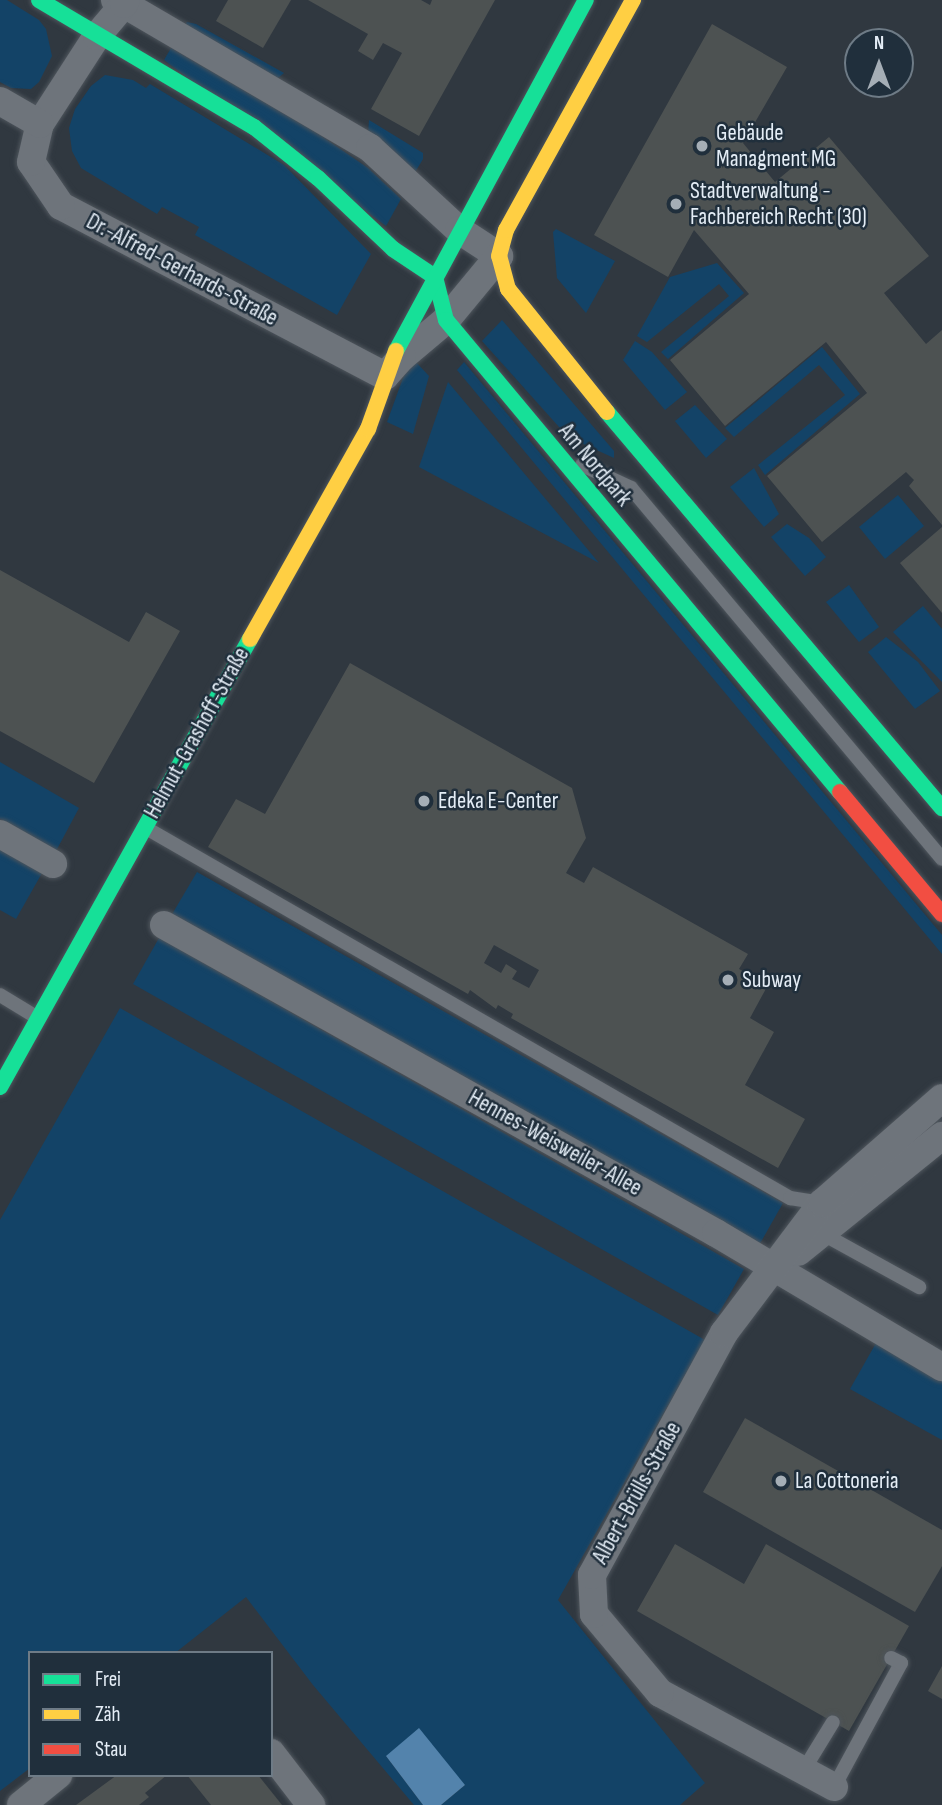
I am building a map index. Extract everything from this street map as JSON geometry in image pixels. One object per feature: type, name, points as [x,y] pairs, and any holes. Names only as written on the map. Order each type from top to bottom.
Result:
[{"type":"street","points":[[39,0],[254,127],[329,188],[393,249],[435,278],[586,0]]},
{"type":"street","points":[[122,1],[370,148],[423,193],[459,230],[499,256],[515,210],[633,0]]},
{"type":"street","name":"Dr.-Alfred-Gerhards-Straße","points":[[122,1],[40,124],[31,162],[61,206],[385,376]]},
{"type":"street","points":[[0,101],[40,124]]},
{"type":"street","name":"Helmut-Grashoff-Straße","points":[[385,376],[402,357],[446,320],[499,256]]},
{"type":"street","name":"Am Nordpark","points":[[499,256],[508,289],[623,432],[942,808]]},
{"type":"street","name":"Helmut-Grashoff-Straße","points":[[0,1087],[368,429],[385,376],[435,278]]},
{"type":"street","name":"Am Nordpark","points":[[435,278],[446,320],[942,914]]},
{"type":"street","points":[[0,834],[52,864]]},
{"type":"street","name":"Hennes-Weisweiler-Allee","points":[[164,925],[776,1268],[942,1367]]},
{"type":"street","name":"Albert-Brülls-Straße","points":[[834,1787],[660,1693],[594,1614],[592,1575],[724,1333],[776,1268],[822,1203],[942,1098]]},
{"type":"street","name":"Albert-Brülls-Straße","points":[[776,1268],[823,1234],[942,1136]]},
{"type":"street","points":[[273,1756],[311,1805]]},
{"type":"street","points":[[21,1805],[56,1777]]},
{"type":"lane","points":[[623,432],[631,488]]},
{"type":"lane","points":[[553,451],[631,488],[942,859]]},
{"type":"lane","points":[[145,828],[790,1198],[822,1203]]},
{"type":"lane","points":[[0,996],[39,1018]]},
{"type":"lane","points":[[823,1234],[919,1287]]},
{"type":"lane","points":[[834,1787],[901,1663],[891,1658]]},
{"type":"lane","points":[[803,1770],[833,1722]]},
{"type":"shaded area","points":[[0,0],[7,0],[39,20],[46,29],[52,56],[39,82],[31,89],[11,88],[0,82]]},
{"type":"shaded area","points":[[187,22],[196,24],[284,73],[277,79],[184,26]]},
{"type":"shaded area","points":[[171,48],[317,133],[368,168],[401,199],[386,226],[164,60]]},
{"type":"shaded area","points":[[105,75],[133,80],[146,88],[150,84],[284,165],[371,254],[337,315],[195,235],[199,227],[162,207],[157,214],[81,168],[72,151],[69,128],[75,109],[91,86]]},
{"type":"shaded area","points":[[369,120],[423,153],[423,159],[414,174],[368,134]]},
{"type":"shaded area","points":[[556,229],[615,261],[586,313],[557,278],[553,232]]},
{"type":"shaded area","points":[[717,263],[744,293],[668,359],[661,352],[729,296],[719,284],[647,342],[637,336],[670,277]]},
{"type":"shaded area","points":[[502,320],[614,451],[614,458],[568,437],[482,341]]},
{"type":"shaded area","points":[[635,341],[652,352],[687,392],[665,410],[623,360]]},
{"type":"shaded area","points":[[822,347],[860,394],[765,475],[758,465],[845,395],[819,365],[734,437],[725,428]]},
{"type":"shaded area","points":[[414,360],[429,376],[413,434],[387,422],[403,378]]},
{"type":"shaded area","points":[[464,362],[942,935],[942,954],[457,370]]},
{"type":"shaded area","points":[[448,382],[599,563],[419,467]]},
{"type":"shaded area","points":[[695,405],[727,439],[706,458],[675,421]]},
{"type":"shaded area","points":[[754,468],[779,514],[764,527],[730,487]]},
{"type":"shaded area","points":[[898,495],[924,526],[885,559],[859,527]]},
{"type":"shaded area","points":[[787,524],[809,538],[826,557],[805,576],[771,537]]},
{"type":"shaded area","points":[[849,585],[879,627],[859,642],[826,602]]},
{"type":"shaded area","points":[[923,606],[942,629],[942,682],[893,632]]},
{"type":"shaded area","points":[[886,637],[918,662],[940,691],[915,709],[868,652]]},
{"type":"shaded area","points":[[0,762],[79,808],[56,851],[0,819]]},
{"type":"shaded area","points":[[0,849],[42,873],[16,919],[0,910]]},
{"type":"shaded area","points":[[197,872],[783,1203],[758,1247],[171,916]]},
{"type":"shaded area","points":[[159,938],[744,1269],[718,1315],[133,984]]},
{"type":"shaded area","points":[[120,1008],[705,1340],[558,1600],[705,1783],[680,1805],[441,1805],[465,1785],[386,1756],[423,1805],[414,1805],[313,1685],[246,1597],[178,1651],[28,1651],[28,1770],[0,1791],[0,1220]]},
{"type":"shaded area","points":[[876,1343],[942,1381],[942,1440],[850,1389]]},
{"type":"shaded area","points":[[419,1728],[465,1785],[441,1805],[423,1805],[386,1756]]},
{"type":"building","points":[[228,0],[291,0],[263,48],[216,21]]},
{"type":"building","points":[[308,0],[421,0],[430,5],[432,0],[495,0],[419,136],[371,109],[402,53],[383,43],[373,60],[358,51],[368,34]]},
{"type":"building","points":[[712,24],[787,67],[743,143],[775,182],[829,137],[929,256],[884,293],[926,344],[942,330],[942,525],[909,486],[914,480],[906,472],[822,542],[767,476],[867,393],[826,342],[725,426],[670,360],[749,294],[694,230],[668,277],[594,235]]},
{"type":"building","points":[[942,527],[942,613],[900,563]]},
{"type":"building","points":[[0,570],[129,642],[146,612],[180,631],[94,783],[0,731]]},
{"type":"building","points":[[350,663],[572,788],[586,838],[566,873],[584,883],[593,867],[748,954],[739,969],[768,985],[750,1018],[774,1032],[745,1085],[805,1119],[778,1168],[511,1018],[513,1014],[498,1005],[496,1009],[470,990],[468,994],[208,847],[236,799],[265,814]],"holes":[[[494,945],[539,970],[529,988],[512,979],[517,971],[506,964],[501,973],[484,963]]]},
{"type":"building","points":[[745,1418],[942,1530],[942,1566],[915,1612],[703,1492]]},
{"type":"building","points":[[675,1544],[744,1584],[766,1544],[909,1626],[849,1731],[637,1611]]},
{"type":"building","points":[[942,1666],[942,1699],[928,1691]]},
{"type":"building","points":[[114,1777],[165,1777],[145,1793],[149,1797],[139,1805],[76,1805]]},
{"type":"building","points":[[189,1777],[260,1777],[282,1805],[211,1805]]},
{"type":"traffic: fast","points":[[39,0],[254,127],[318,178],[393,249],[435,277]]},
{"type":"traffic: fast","points":[[396,351],[586,0]]},
{"type":"traffic: fast","points":[[435,277],[446,320],[840,792]]},
{"type":"traffic: fast","points":[[607,412],[942,808]]},
{"type":"traffic: fast","points":[[0,1087],[250,639]]},
{"type":"traffic: slow","points":[[607,412],[508,289],[499,256],[506,230],[633,0]]},
{"type":"traffic: slow","points":[[250,639],[368,429],[396,351]]},
{"type":"traffic: jam","points":[[840,792],[942,914]]},
{"type":"place","name":"Gebäude Managment MG","points":[[702,146]]},
{"type":"place","name":"Stadtverwaltung - Fachbereich Recht (30)","points":[[676,204]]},
{"type":"place","name":"Edeka E-Center","points":[[424,801]]},
{"type":"place","name":"Subway","points":[[728,980]]},
{"type":"place","name":"La Cottoneria","points":[[781,1481]]}]
